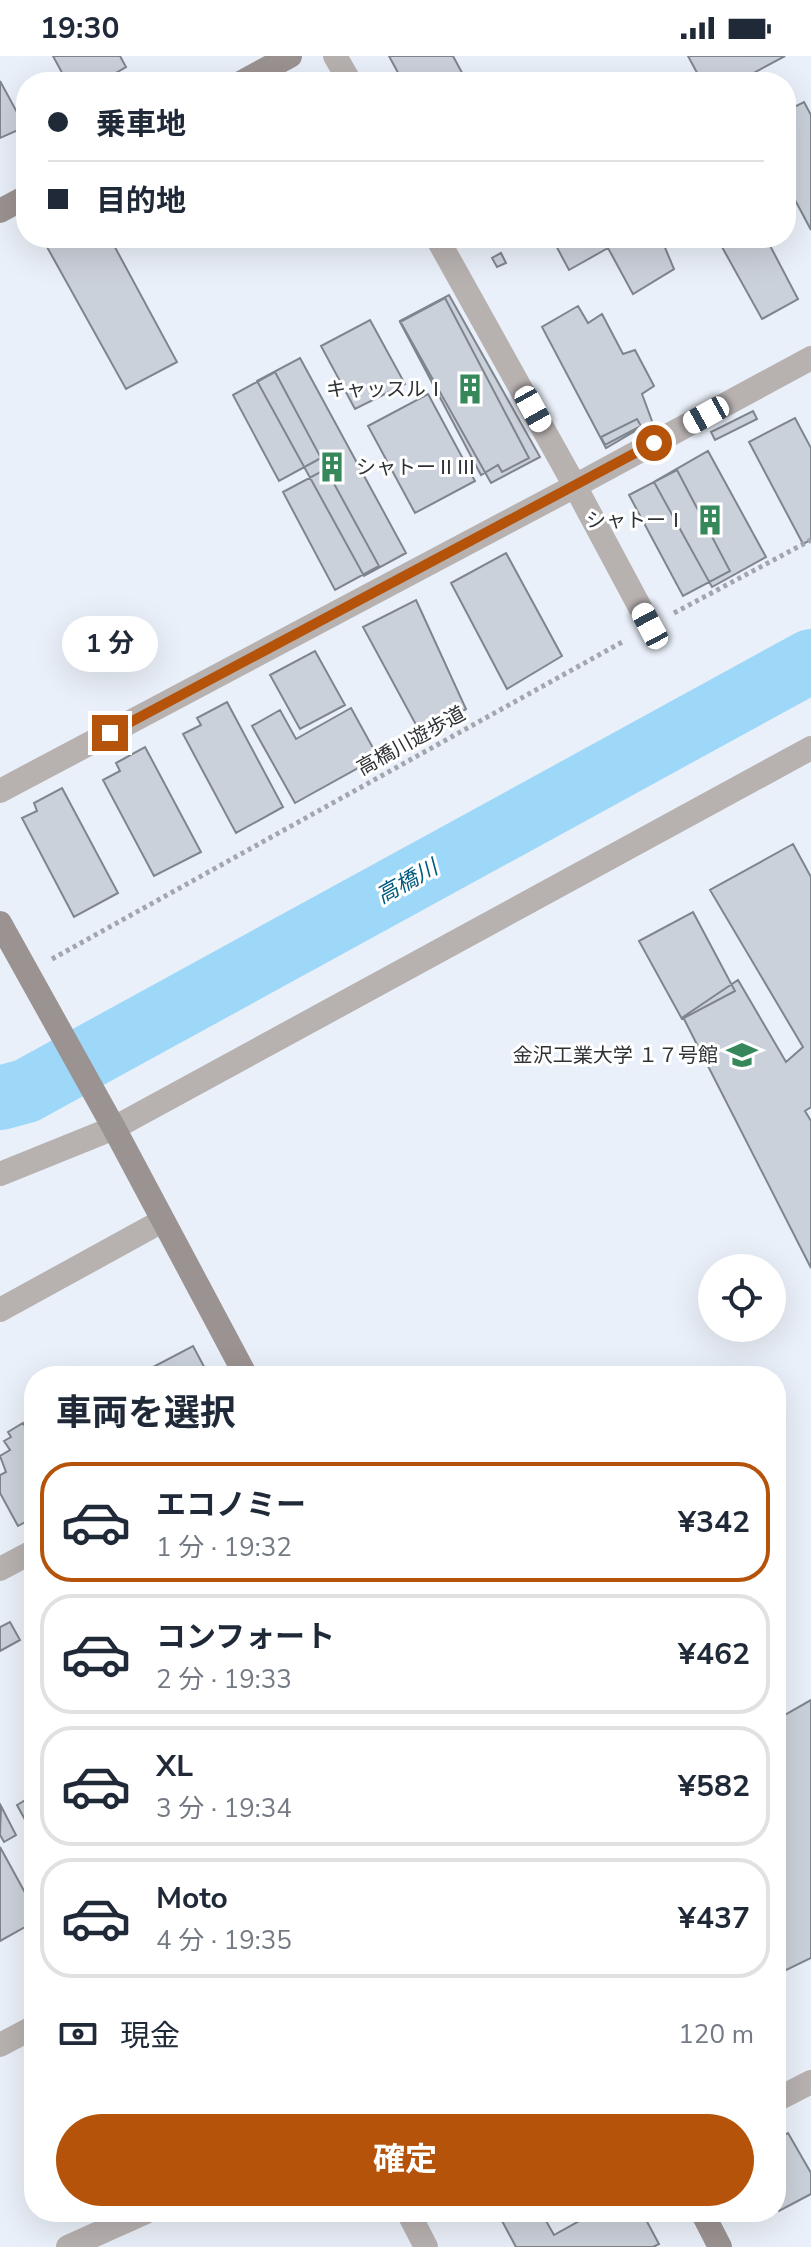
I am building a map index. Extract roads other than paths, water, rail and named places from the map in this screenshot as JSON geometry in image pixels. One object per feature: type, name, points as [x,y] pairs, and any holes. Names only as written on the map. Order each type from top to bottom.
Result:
[{"type":"street","points":[[260,72],[290,56]]},
{"type":"street","points":[[443,248],[650,626]]},
{"type":"street","points":[[0,791],[811,358]]},
{"type":"street","points":[[0,1174],[109,1121],[811,748]]},
{"type":"street","points":[[0,923],[241,1366]]},
{"type":"street","points":[[0,1310],[162,1221]]},
{"type":"street","points":[[0,1569],[24,1556]]},
{"type":"street","points":[[0,2045],[24,2032]]},
{"type":"street","points":[[786,2095],[811,2082]]},
{"type":"street","points":[[68,2247],[124,2222]]},
{"type":"street","points":[[413,2222],[426,2247]]},
{"type":"street","points":[[707,2222],[720,2247]]},
{"type":"waterway","name":"高橋川","points":[[0,1098],[26,1091],[811,661]]},
{"type":"place","name":"キャッスルⅠ","points":[[470,389]]},
{"type":"place","name":"シャトーⅡⅢ","points":[[332,467]]},
{"type":"place","name":"シャトーⅠ","points":[[710,520]]},
{"type":"place","name":"金沢工業大学 １７号館","points":[[742,1055]]}]
